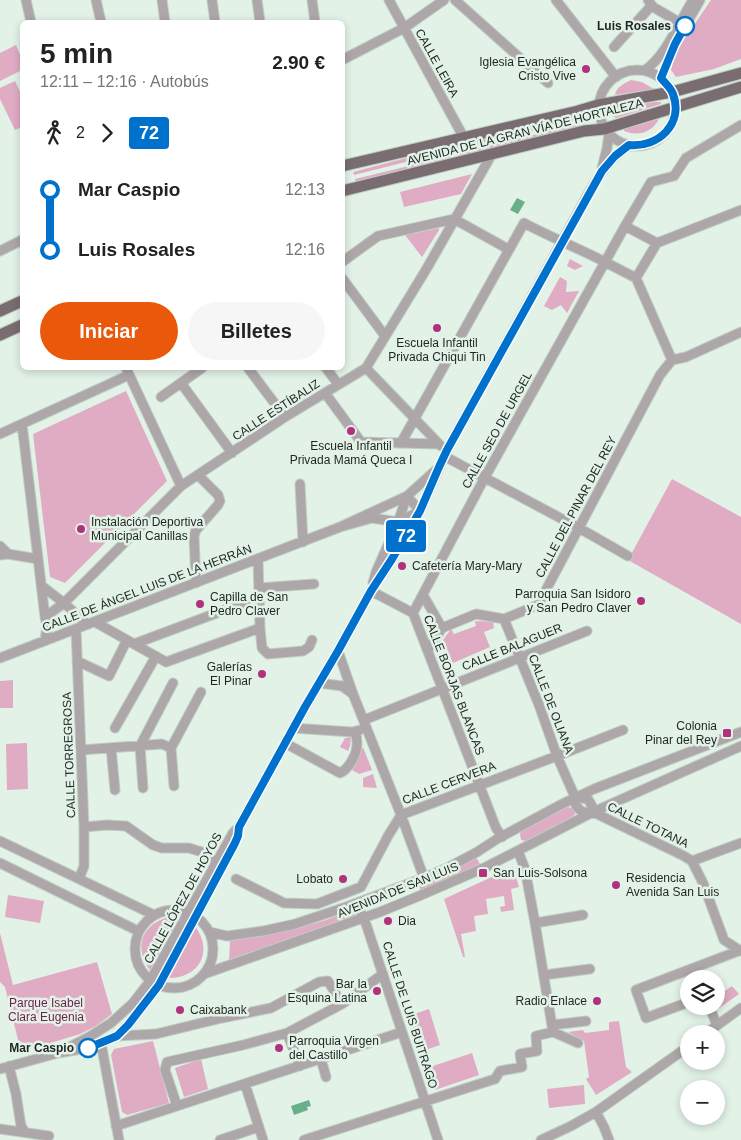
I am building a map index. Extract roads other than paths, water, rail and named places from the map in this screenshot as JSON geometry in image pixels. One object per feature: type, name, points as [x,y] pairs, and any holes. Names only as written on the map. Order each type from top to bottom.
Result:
[{"type":"main road","name":"AVENIDA DE LA GRAN VÍA DE HORTALEZA","points":[[345,165],[598,105],[672,92],[741,73]]},
{"type":"main road","name":"AVENIDA DE LA GRAN VÍA DE HORTALEZA","points":[[345,190],[584,131],[607,131],[741,87]]},
{"type":"main road","points":[[0,311],[20,302]]},
{"type":"main road","points":[[0,335],[20,326]]},
{"type":"street","points":[[26,0],[31,20]]},
{"type":"street","points":[[96,0],[101,20]]},
{"type":"street","points":[[162,0],[165,20]]},
{"type":"street","points":[[212,0],[215,20]]},
{"type":"street","points":[[257,0],[260,20]]},
{"type":"street","points":[[312,0],[315,20]]},
{"type":"street","name":"CALLE LEIRA","points":[[389,0],[464,138]]},
{"type":"street","points":[[345,58],[404,28],[444,0]]},
{"type":"street","points":[[455,0],[548,83]]},
{"type":"street","points":[[556,0],[616,77]]},
{"type":"street","points":[[661,78],[693,0]]},
{"type":"street","points":[[602,171],[607,148],[607,131],[598,105],[599,98],[606,84],[623,72],[644,70],[652,65],[662,54],[700,0]]},
{"type":"street","points":[[614,47],[650,3],[682,25]]},
{"type":"street","points":[[607,131],[619,142],[637,146],[655,142],[667,131],[674,118],[676,108],[672,92],[661,78],[644,70]]},
{"type":"street","points":[[657,243],[625,226],[651,182],[674,176],[686,158],[741,125]]},
{"type":"street","points":[[239,827],[371,591],[420,511],[446,453],[602,171],[615,156],[629,145]]},
{"type":"street","name":"CALLE ESTÍBALIZ","points":[[45,617],[64,603],[181,486],[285,417],[366,368],[427,268],[492,154]]},
{"type":"street","points":[[636,278],[657,243],[741,210]]},
{"type":"street","points":[[345,260],[378,236],[454,219],[508,249]]},
{"type":"street","points":[[401,443],[524,223],[636,278],[672,360],[686,357],[741,332]]},
{"type":"street","name":"CALLE SEO DE URGEL","points":[[413,613],[485,477],[625,226]]},
{"type":"street","points":[[0,251],[20,241]]},
{"type":"street","points":[[345,282],[385,336]]},
{"type":"street","name":"CALLE DEL PINAR DEL REY","points":[[504,619],[538,605],[660,375],[672,360]]},
{"type":"street","points":[[366,368],[446,453],[485,477],[628,556]]},
{"type":"street","points":[[161,396],[199,370]]},
{"type":"street","points":[[250,370],[285,417]]},
{"type":"street","points":[[328,370],[338,384]]},
{"type":"street","points":[[0,434],[128,371],[181,486]]},
{"type":"street","points":[[181,383],[232,453]]},
{"type":"street","points":[[326,393],[361,442],[439,444]]},
{"type":"street","points":[[22,424],[47,626],[45,641]]},
{"type":"street","points":[[371,591],[376,572],[407,496],[439,467]]},
{"type":"street","points":[[196,583],[194,536],[196,530],[220,501],[218,495],[198,475]]},
{"type":"street","points":[[300,484],[303,542]]},
{"type":"street","points":[[407,496],[420,511]]},
{"type":"street","name":"CALLE DE ÁNGEL LUIS DE LA HERRÁN","points":[[0,658],[303,542],[407,496]]},
{"type":"street","points":[[398,522],[420,511]]},
{"type":"street","name":"CALLE DE ÁNGEL LUIS DE LA HERRÁN","points":[[340,527],[372,518],[398,522]]},
{"type":"street","points":[[0,546],[4,555],[38,559]]},
{"type":"street","points":[[258,559],[262,648],[268,654],[303,651],[310,647],[312,640]]},
{"type":"street","points":[[259,588],[310,584]]},
{"type":"street","points":[[42,586],[91,623],[166,662],[260,628]]},
{"type":"street","name":"CALLE BORJAS BLANCAS","points":[[371,591],[413,613],[496,828],[502,837]]},
{"type":"street","name":"CALLE BORJAS BLANCAS","points":[[423,595],[442,628]]},
{"type":"street","points":[[77,660],[110,676],[130,642],[246,602]]},
{"type":"street","points":[[428,650],[442,628],[476,614],[504,619]]},
{"type":"street","name":"CALLE DE OLIANA","points":[[504,619],[539,705],[557,756],[575,797]]},
{"type":"street","name":"CALLE TORREGROSA","points":[[76,629],[84,827],[84,866],[79,879]]},
{"type":"street","name":"CALLE BALAGUER","points":[[293,728],[356,731],[365,724],[442,690],[587,631]]},
{"type":"street","points":[[338,651],[424,878]]},
{"type":"street","points":[[116,728],[156,656]]},
{"type":"street","points":[[143,788],[140,746],[173,683]]},
{"type":"street","points":[[319,683],[342,686],[353,694]]},
{"type":"street","points":[[174,786],[171,748],[201,692]]},
{"type":"street","name":"CALLE CERVERA","points":[[236,879],[284,904],[317,904],[361,886],[401,815],[623,730]]},
{"type":"street","points":[[285,743],[340,773],[345,770],[354,754],[357,745],[356,731]]},
{"type":"street","name":"AVENIDA DE SAN LUIS","points":[[210,932],[228,936],[295,924],[424,878],[477,852],[575,797],[741,732]]},
{"type":"street","points":[[81,750],[162,744],[171,748]]},
{"type":"street","name":"AVENIDA DE SAN LUIS","points":[[155,983],[175,988],[191,984],[204,974],[364,918],[420,896],[480,870],[593,812],[741,746]]},
{"type":"street","points":[[111,748],[115,790]]},
{"type":"street","points":[[575,797],[576,806],[582,812],[593,812]]},
{"type":"street","name":"CALLE TOTANA","points":[[593,812],[692,861]]},
{"type":"street","points":[[84,827],[126,826],[153,845],[162,848],[189,848],[202,852],[216,863]]},
{"type":"street","name":"CALLE LÓPEZ DE HOYOS","points":[[192,914],[216,863],[233,833],[239,827]]},
{"type":"street","name":"CALLE LÓPEZ DE HOYOS","points":[[155,983],[192,914],[238,836],[239,827]]},
{"type":"street","points":[[0,841],[154,914]]},
{"type":"street","points":[[741,843],[692,861],[703,883],[724,940],[741,950]]},
{"type":"street","points":[[518,851],[526,869],[552,1029]]},
{"type":"street","points":[[0,863],[138,931]]},
{"type":"street","points":[[311,904],[311,918]]},
{"type":"street","points":[[349,906],[358,908],[364,918]]},
{"type":"street","points":[[155,983],[142,973],[137,963],[134,953],[135,942],[138,931],[145,922],[154,914],[165,910],[177,909],[192,914],[204,923],[210,932],[213,954],[204,974]]},
{"type":"street","points":[[535,922],[582,915]]},
{"type":"street","name":"CALLE DE LUIS BUITRAGO","points":[[364,918],[438,1140]]},
{"type":"street","points":[[688,970],[741,950]]},
{"type":"street","points":[[544,975],[590,969]]},
{"type":"street","points":[[680,973],[636,990],[646,1018],[680,1005]]},
{"type":"street","points":[[177,1106],[165,1070],[167,1062],[242,1046],[287,1033],[342,1004],[383,974]]},
{"type":"street","points":[[25,1132],[21,1126],[16,1094],[4,1068],[58,1053],[88,1048],[117,1036],[156,1034],[271,1008],[319,982],[328,981],[342,1004]]},
{"type":"street","points":[[117,1036],[128,1025],[155,983]]},
{"type":"street","points":[[58,1053],[111,1023],[155,983]]},
{"type":"street","points":[[713,1015],[717,1025],[741,1008]]},
{"type":"street","points":[[304,1140],[495,1079],[500,1071],[522,1067],[520,1054],[537,1051],[536,1036],[552,1029],[586,1021]]},
{"type":"street","points":[[552,1029],[578,1044]]},
{"type":"street","points":[[116,1126],[402,1032]]},
{"type":"street","points":[[287,1033],[300,1066]]},
{"type":"street","points":[[101,1042],[119,1140]]},
{"type":"street","points":[[542,1140],[596,1112],[680,1052]]},
{"type":"street","points":[[320,1059],[326,1077]]},
{"type":"street","points":[[246,1084],[263,1140]]},
{"type":"street","points":[[596,1112],[609,1140]]},
{"type":"street","points":[[220,1140],[259,1127]]},
{"type":"street","points":[[0,1129],[49,1136]]},
{"type":"place","name":"Luis Rosales","points":[[685,26]]},
{"type":"place","name":"Iglesia Evangélica Cristo Vive","points":[[586,69]]},
{"type":"place","name":"Escuela Infantil Privada Chiqui Tin","points":[[437,328]]},
{"type":"place","name":"Escuela Infantil Privada Mamá Queca I","points":[[351,431]]},
{"type":"place","name":"Instalación Deportiva Municipal Canillas","points":[[81,529]]},
{"type":"place","name":"Cafetería Mary-Mary","points":[[402,566]]},
{"type":"place","name":"Parroquia San Isidoro y San Pedro Claver","points":[[641,601]]},
{"type":"place","name":"Capilla de San Pedro Claver","points":[[200,604]]},
{"type":"place","name":"Galerías El Pinar","points":[[262,674]]},
{"type":"place","name":"Colonia Pinar del Rey","points":[[727,733]]},
{"type":"place","name":"San Luis-Solsona","points":[[483,873]]},
{"type":"place","name":"Lobato","points":[[343,879]]},
{"type":"place","name":"Residencia Avenida San Luis","points":[[616,885]]},
{"type":"place","name":"Dia","points":[[388,921]]},
{"type":"place","name":"Bar la Esquina Latina","points":[[377,991]]},
{"type":"place","name":"Radio Enlace","points":[[597,1001]]},
{"type":"place","name":"Caixabank","points":[[180,1010]]},
{"type":"place","name":"Mar Caspio","points":[[88,1048]]},
{"type":"place","name":"Parroquia Virgen del Castillo","points":[[279,1048]]},
{"type":"park label","name":"Parque Isabel Clara Eugenia","points":[[46,1010]]}]
